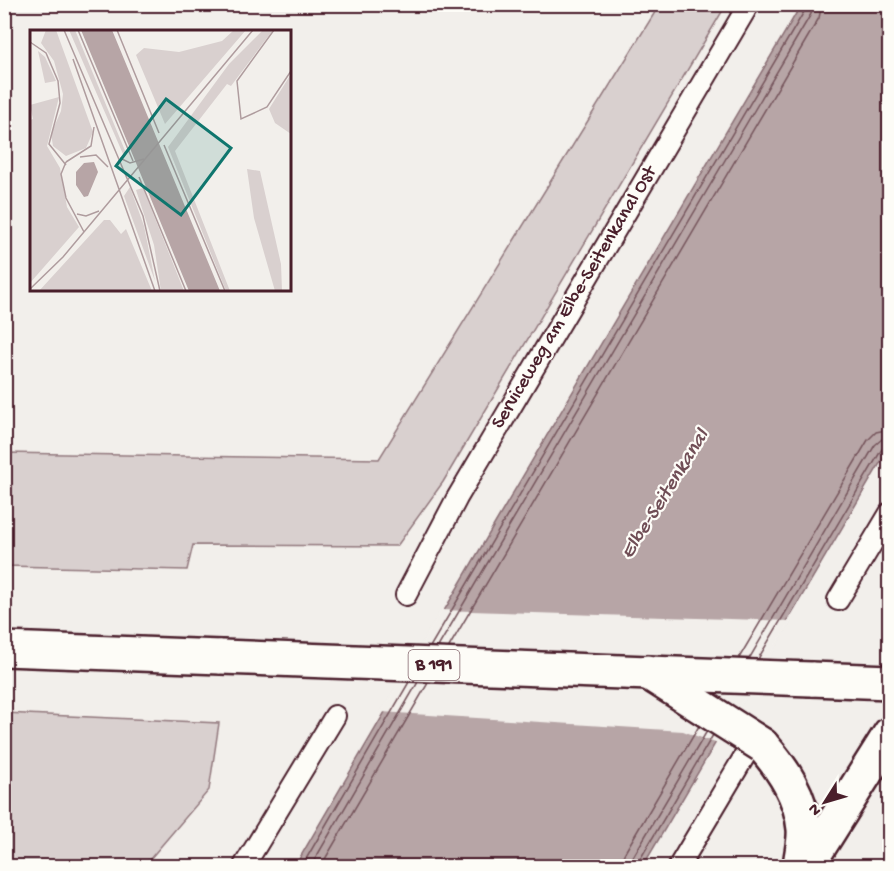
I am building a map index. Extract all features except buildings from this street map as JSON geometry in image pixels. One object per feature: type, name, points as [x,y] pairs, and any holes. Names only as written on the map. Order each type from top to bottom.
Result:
[{"type":"main road","name":"B 191","points":[[4,649],[890,682]]},
{"type":"main road","points":[[647,672],[753,751],[779,764],[792,785],[805,830],[800,867]]},
{"type":"main road","points":[[807,867],[890,734]]},
{"type":"lane","name":"Serviceweg am Elbe-Seitenkanal Ost","points":[[406,595],[457,498],[749,4]]},
{"type":"lane","points":[[838,600],[890,513]]},
{"type":"lane","points":[[244,867],[335,716]]},
{"type":"lane","points":[[679,867],[753,751]]},
{"type":"shaded area","points":[[660,4],[726,5],[443,482],[397,546],[193,545],[187,570],[5,566],[5,453],[379,459]]},
{"type":"shaded area","points":[[4,713],[219,723],[209,790],[144,866],[5,866]]},
{"type":"water","name":"Elbe-Seitenkanal","points":[[801,5],[889,5],[889,448],[643,866],[295,866],[500,515]]},
{"type":"pier","points":[[441,610],[791,621],[718,744],[683,731],[381,712]]}]
